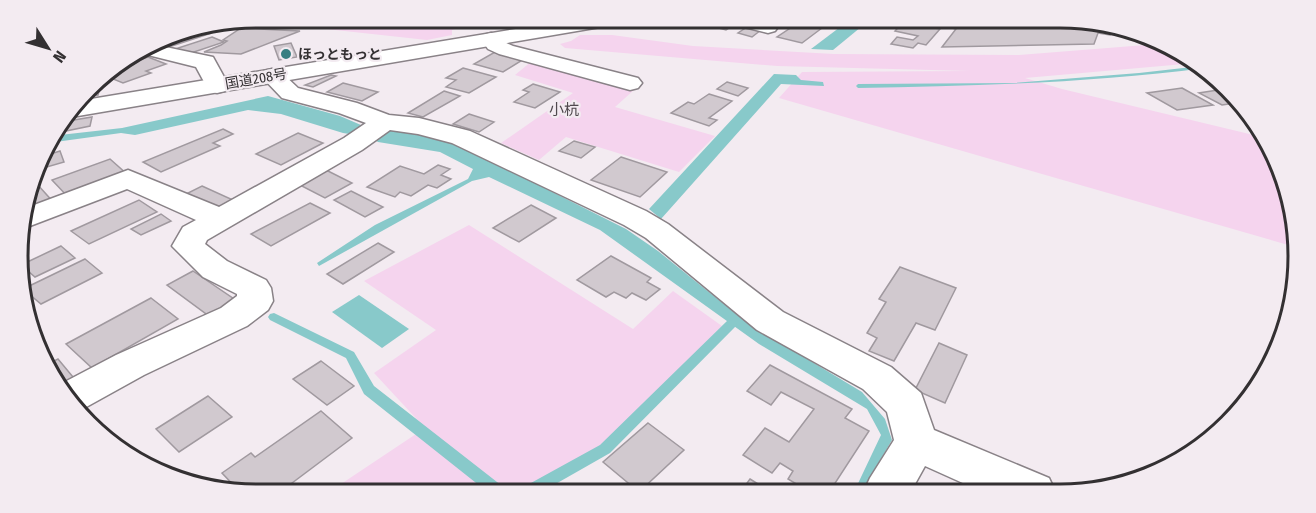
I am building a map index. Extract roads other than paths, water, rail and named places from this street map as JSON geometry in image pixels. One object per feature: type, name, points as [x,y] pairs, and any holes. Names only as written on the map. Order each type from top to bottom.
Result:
[{"type":"main road","name":"国道208号","points":[[83,108],[558,28]]},
{"type":"main road","points":[[491,39],[495,45],[506,50],[630,83]]},
{"type":"main road","points":[[156,52],[205,62],[217,86]]},
{"type":"main road","points":[[272,76],[290,93],[385,122],[419,126],[461,137],[635,218],[657,231],[770,321],[877,378],[906,405],[916,442],[891,484]]},
{"type":"main road","points":[[76,395],[130,365],[234,317],[255,301],[254,288],[215,269],[188,246],[194,234],[353,144],[385,122]]},
{"type":"main road","points":[[32,216],[128,179],[220,219]]},
{"type":"main road","points":[[916,442],[1012,484]]},
{"type":"water","points":[[839,28],[860,28],[833,50],[811,49]]},
{"type":"water","points":[[1187,68],[1190,70],[1032,83],[858,88],[856,86],[858,84],[1014,83]]},
{"type":"water","points":[[774,74],[796,75],[801,80],[823,82],[824,86],[781,84],[661,219],[649,209]]},
{"type":"water","points":[[268,96],[340,116],[368,128],[402,130],[435,137],[467,149],[626,229],[658,251],[746,322],[862,392],[885,419],[892,440],[866,484],[858,484],[881,435],[867,409],[759,344],[600,230],[489,177],[472,181],[319,266],[317,263],[375,225],[468,179],[473,169],[440,152],[378,142],[370,137],[343,133],[281,114],[248,110],[135,135],[121,133],[59,141],[64,135],[122,128]]},
{"type":"water","points":[[359,295],[409,329],[382,348],[332,312]]},
{"type":"waterway","points":[[274,317],[350,355],[369,390],[488,484]]},
{"type":"waterway","points":[[543,484],[605,449],[731,324]]},
{"type":"place","name":"ほっともっと","points":[[286,54]]},
{"type":"district","name":"小杭","points":[[564,110]]}]
